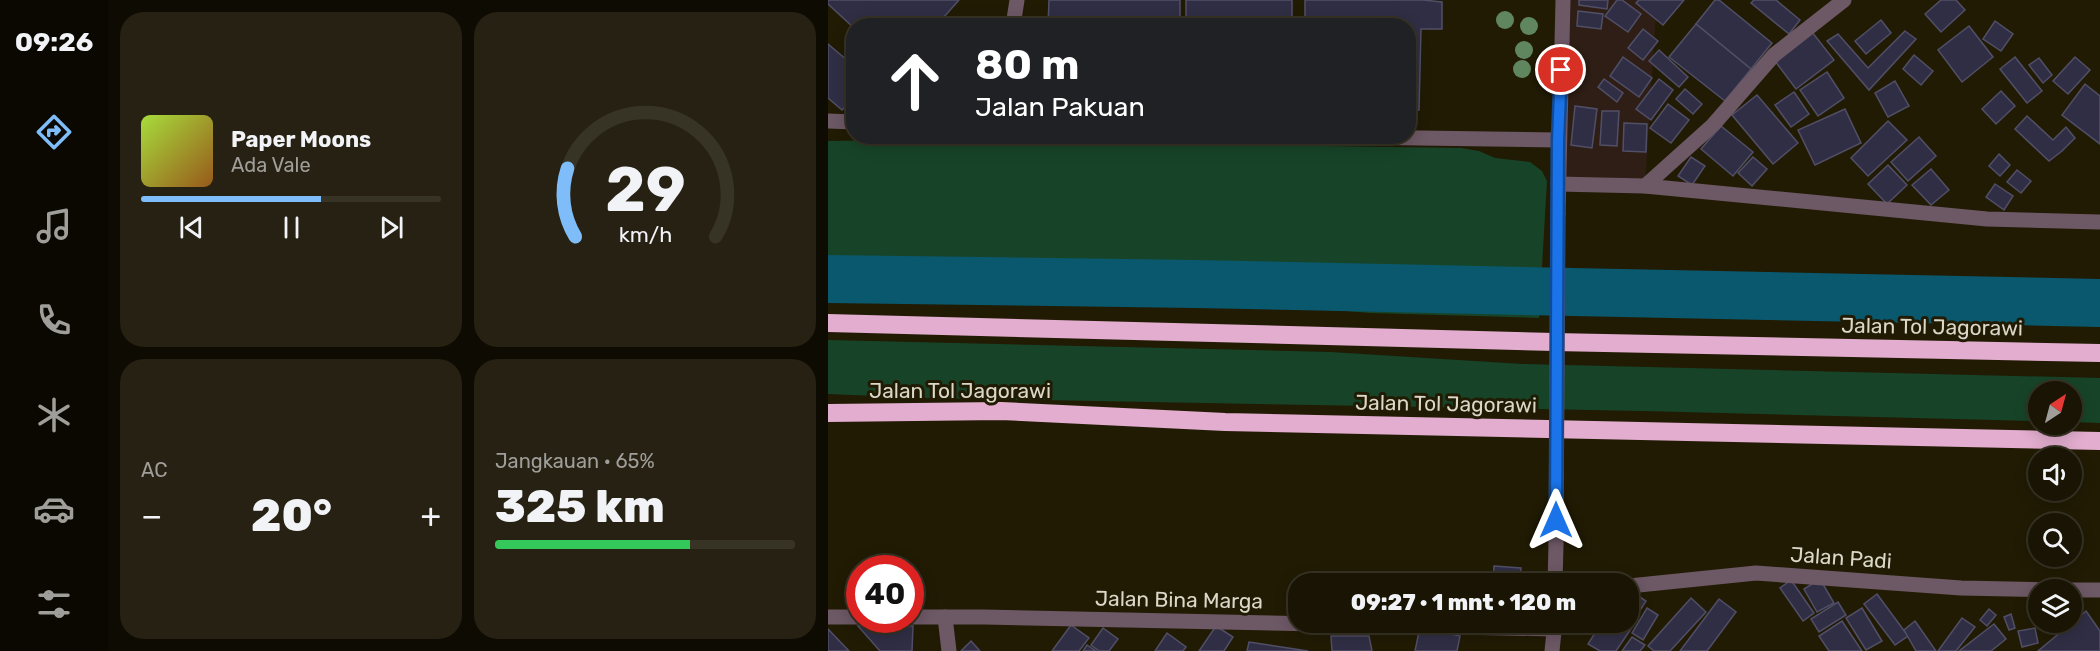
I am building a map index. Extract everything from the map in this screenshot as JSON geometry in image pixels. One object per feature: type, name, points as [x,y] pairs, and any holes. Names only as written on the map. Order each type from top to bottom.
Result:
[{"type":"highway","name":"Jalan Tol Jagorawi","points":[[828,323],[1554,342],[2100,353]]},
{"type":"highway","name":"Jalan Tol Jagorawi","points":[[828,413],[1001,411],[1225,422],[2100,441]]},
{"type":"street","points":[[1014,18],[1017,0]]},
{"type":"street","points":[[1555,573],[1558,140],[1563,0]]},
{"type":"street","points":[[1645,186],[1713,124],[1774,55],[1845,0]]},
{"type":"street","points":[[828,121],[846,122]]},
{"type":"street","points":[[1416,138],[1558,140]]},
{"type":"street","points":[[1558,184],[1645,186],[1987,219],[2100,222]]},
{"type":"street","name":"Jalan Padi","points":[[1639,585],[1756,573],[1961,588],[2028,589]]},
{"type":"street","points":[[2082,590],[2100,591]]},
{"type":"street","points":[[828,617],[846,617]]},
{"type":"street","name":"Jalan Bina Marga","points":[[924,617],[1288,621]]},
{"type":"street","points":[[945,617],[949,651]]},
{"type":"street","points":[[1552,651],[1556,633]]},
{"type":"shaded area","points":[[1563,0],[1657,0],[1645,186],[1558,184]]},
{"type":"green space","points":[[828,141],[846,141],[846,144],[1181,144],[1461,148],[1479,151],[1495,158],[1530,162],[1542,171],[1547,181],[1539,318],[1370,313],[1194,298],[828,289]]},
{"type":"green space","points":[[828,340],[1330,352],[1522,364],[2100,378],[2100,423],[2082,422],[2082,381],[2028,381],[2028,421],[828,394]]},
{"type":"building","points":[[828,0],[959,0],[943,18],[846,18],[846,21],[828,4]]},
{"type":"building","points":[[1049,0],[1180,0],[1180,18],[1048,18]]},
{"type":"building","points":[[1186,0],[1292,0],[1292,18],[1186,18]]},
{"type":"building","points":[[1305,0],[1442,2],[1442,29],[1421,29],[1419,110],[1416,110],[1416,18],[1305,18]]},
{"type":"building","points":[[1579,0],[1608,0],[1607,9],[1579,5]]},
{"type":"building","points":[[1617,0],[1622,0],[1641,14],[1628,32],[1605,16]]},
{"type":"building","points":[[1639,0],[1684,0],[1663,25],[1636,3]]},
{"type":"building","points":[[1715,0],[1719,0],[1772,43],[1751,69],[1696,24]]},
{"type":"building","points":[[1754,0],[1776,0],[1800,20],[1789,34],[1751,3]]},
{"type":"building","points":[[1941,0],[1956,0],[1965,10],[1941,32],[1925,14]]},
{"type":"building","points":[[1578,11],[1603,14],[1601,29],[1577,26]]},
{"type":"building","points":[[1881,20],[1891,33],[1866,54],[1855,41]]},
{"type":"building","points":[[1995,21],[2013,34],[2001,51],[1983,39]]},
{"type":"building","points":[[1696,24],[1751,69],[1725,101],[1669,57]]},
{"type":"building","points":[[1969,26],[1993,57],[1962,82],[1938,50]]},
{"type":"building","points":[[1643,29],[1658,41],[1643,60],[1628,48]]},
{"type":"building","points":[[1905,31],[1916,39],[1869,90],[1827,41],[1838,34],[1868,68]]},
{"type":"building","points":[[1812,32],[1834,60],[1796,89],[1775,61]]},
{"type":"building","points":[[828,44],[846,59],[846,106],[842,110],[828,98]]},
{"type":"building","points":[[1659,50],[1688,77],[1679,87],[1649,61]]},
{"type":"building","points":[[1914,55],[1933,71],[1921,85],[1903,69]]},
{"type":"building","points":[[1623,57],[1652,78],[1639,97],[1610,76]]},
{"type":"building","points":[[2015,57],[2042,91],[2027,103],[2000,69]]},
{"type":"building","points":[[2075,57],[2090,70],[2068,94],[2053,81]]},
{"type":"building","points":[[2039,58],[2052,75],[2043,83],[2029,65]]},
{"type":"building","points":[[1827,72],[1844,98],[1818,116],[1800,90]]},
{"type":"building","points":[[1604,79],[1623,93],[1617,102],[1598,87]]},
{"type":"building","points":[[1659,79],[1673,90],[1651,120],[1636,109]]},
{"type":"building","points":[[1895,81],[1909,106],[1888,117],[1875,93]]},
{"type":"building","points":[[2085,84],[2100,96],[2100,144],[2062,115]]},
{"type":"building","points":[[1685,89],[1702,104],[1693,114],[1676,99]]},
{"type":"building","points":[[2001,91],[2015,106],[1996,124],[1982,109]]},
{"type":"building","points":[[1794,92],[1809,114],[1791,127],[1775,105]]},
{"type":"building","points":[[1757,95],[1798,143],[1773,164],[1732,115]]},
{"type":"building","points":[[1668,104],[1689,120],[1671,143],[1650,128]]},
{"type":"building","points":[[1575,106],[1597,109],[1592,148],[1571,145]]},
{"type":"building","points":[[1845,109],[1861,143],[1815,165],[1798,130]]},
{"type":"building","points":[[1602,111],[1619,111],[1617,146],[1600,145]]},
{"type":"building","points":[[2027,116],[2053,140],[2066,127],[2075,138],[2049,161],[2015,129]]},
{"type":"building","points":[[1888,121],[1907,140],[1868,176],[1851,158]]},
{"type":"building","points":[[1624,123],[1647,124],[1646,152],[1623,151]]},
{"type":"building","points":[[1721,126],[1753,152],[1733,176],[1701,149]]},
{"type":"building","points":[[1919,137],[1936,156],[1908,181],[1891,162]]},
{"type":"building","points":[[1999,154],[2010,165],[2000,176],[1989,166]]},
{"type":"building","points":[[1691,157],[1705,166],[1692,185],[1678,176]]},
{"type":"building","points":[[1753,157],[1767,169],[1752,186],[1738,173]]},
{"type":"building","points":[[1888,165],[1907,185],[1887,204],[1868,184]]},
{"type":"building","points":[[1931,169],[1949,190],[1931,205],[1912,185]]},
{"type":"building","points":[[2017,170],[2031,181],[2021,193],[2007,182]]},
{"type":"building","points":[[1995,184],[2013,196],[2004,210],[1986,197]]},
{"type":"building","points":[[1494,566],[1521,568],[1521,573],[1494,573]]},
{"type":"building","points":[[1820,579],[1834,603],[1817,612],[1804,589]]},
{"type":"building","points":[[1791,580],[1814,613],[1803,621],[1780,588]]},
{"type":"building","points":[[1877,594],[1908,636],[1895,645],[1864,604]]},
{"type":"building","points":[[1639,596],[1646,601],[1639,612]]},
{"type":"building","points":[[1691,598],[1706,612],[1670,651],[1654,651],[1648,646]]},
{"type":"building","points":[[1719,599],[1736,612],[1707,651],[1680,651]]},
{"type":"building","points":[[1838,602],[1846,615],[1819,632],[1811,619]]},
{"type":"building","points":[[1647,608],[1658,615],[1643,640],[1632,633],[1639,633],[1639,621]]},
{"type":"building","points":[[1862,608],[1882,641],[1866,650],[1846,618]]},
{"type":"building","points":[[1989,609],[1996,615],[1987,626],[1980,620]]},
{"type":"building","points":[[2086,611],[2100,631],[2100,651],[2038,651],[2060,633],[2082,633],[2082,614]]},
{"type":"building","points":[[2011,614],[2015,628],[2009,630],[2004,617]]},
{"type":"building","points":[[1962,618],[1975,627],[1956,651],[1938,651]]},
{"type":"building","points":[[1842,621],[1862,651],[1829,651],[1819,636]]},
{"type":"building","points":[[1915,621],[1936,651],[1916,651],[1904,630]]},
{"type":"building","points":[[1994,624],[2006,639],[1991,651],[1959,651]]},
{"type":"building","points":[[1071,625],[1089,638],[1079,651],[1052,651]]},
{"type":"building","points":[[1216,626],[1233,637],[1224,651],[1199,651]]},
{"type":"building","points":[[1103,628],[1118,639],[1109,651],[1099,651],[1091,645]]},
{"type":"building","points":[[828,629],[849,651],[828,651]]},
{"type":"building","points":[[2028,629],[2028,633],[2036,633],[2038,643],[2022,647],[2018,631]]},
{"type":"building","points":[[864,633],[913,633],[912,651],[880,651]]},
{"type":"building","points":[[1167,633],[1186,647],[1183,651],[1155,651]]},
{"type":"building","points":[[1419,633],[1447,633],[1460,636],[1457,651],[1415,651]]},
{"type":"building","points":[[1595,633],[1628,633],[1616,651],[1600,651],[1588,644]]},
{"type":"building","points":[[1331,636],[1369,636],[1372,651],[1332,651]]},
{"type":"building","points":[[1632,637],[1645,645],[1640,651],[1622,651]]},
{"type":"building","points":[[971,641],[980,651],[961,651]]},
{"type":"building","points":[[1249,642],[1308,651],[1247,651]]},
{"type":"building","points":[[1087,645],[1096,651],[1083,651]]},
{"type":"waterway","points":[[828,279],[1195,284],[2100,303]]},
{"type":"route","points":[[1556,520],[1558,140],[1561,70]]}]
